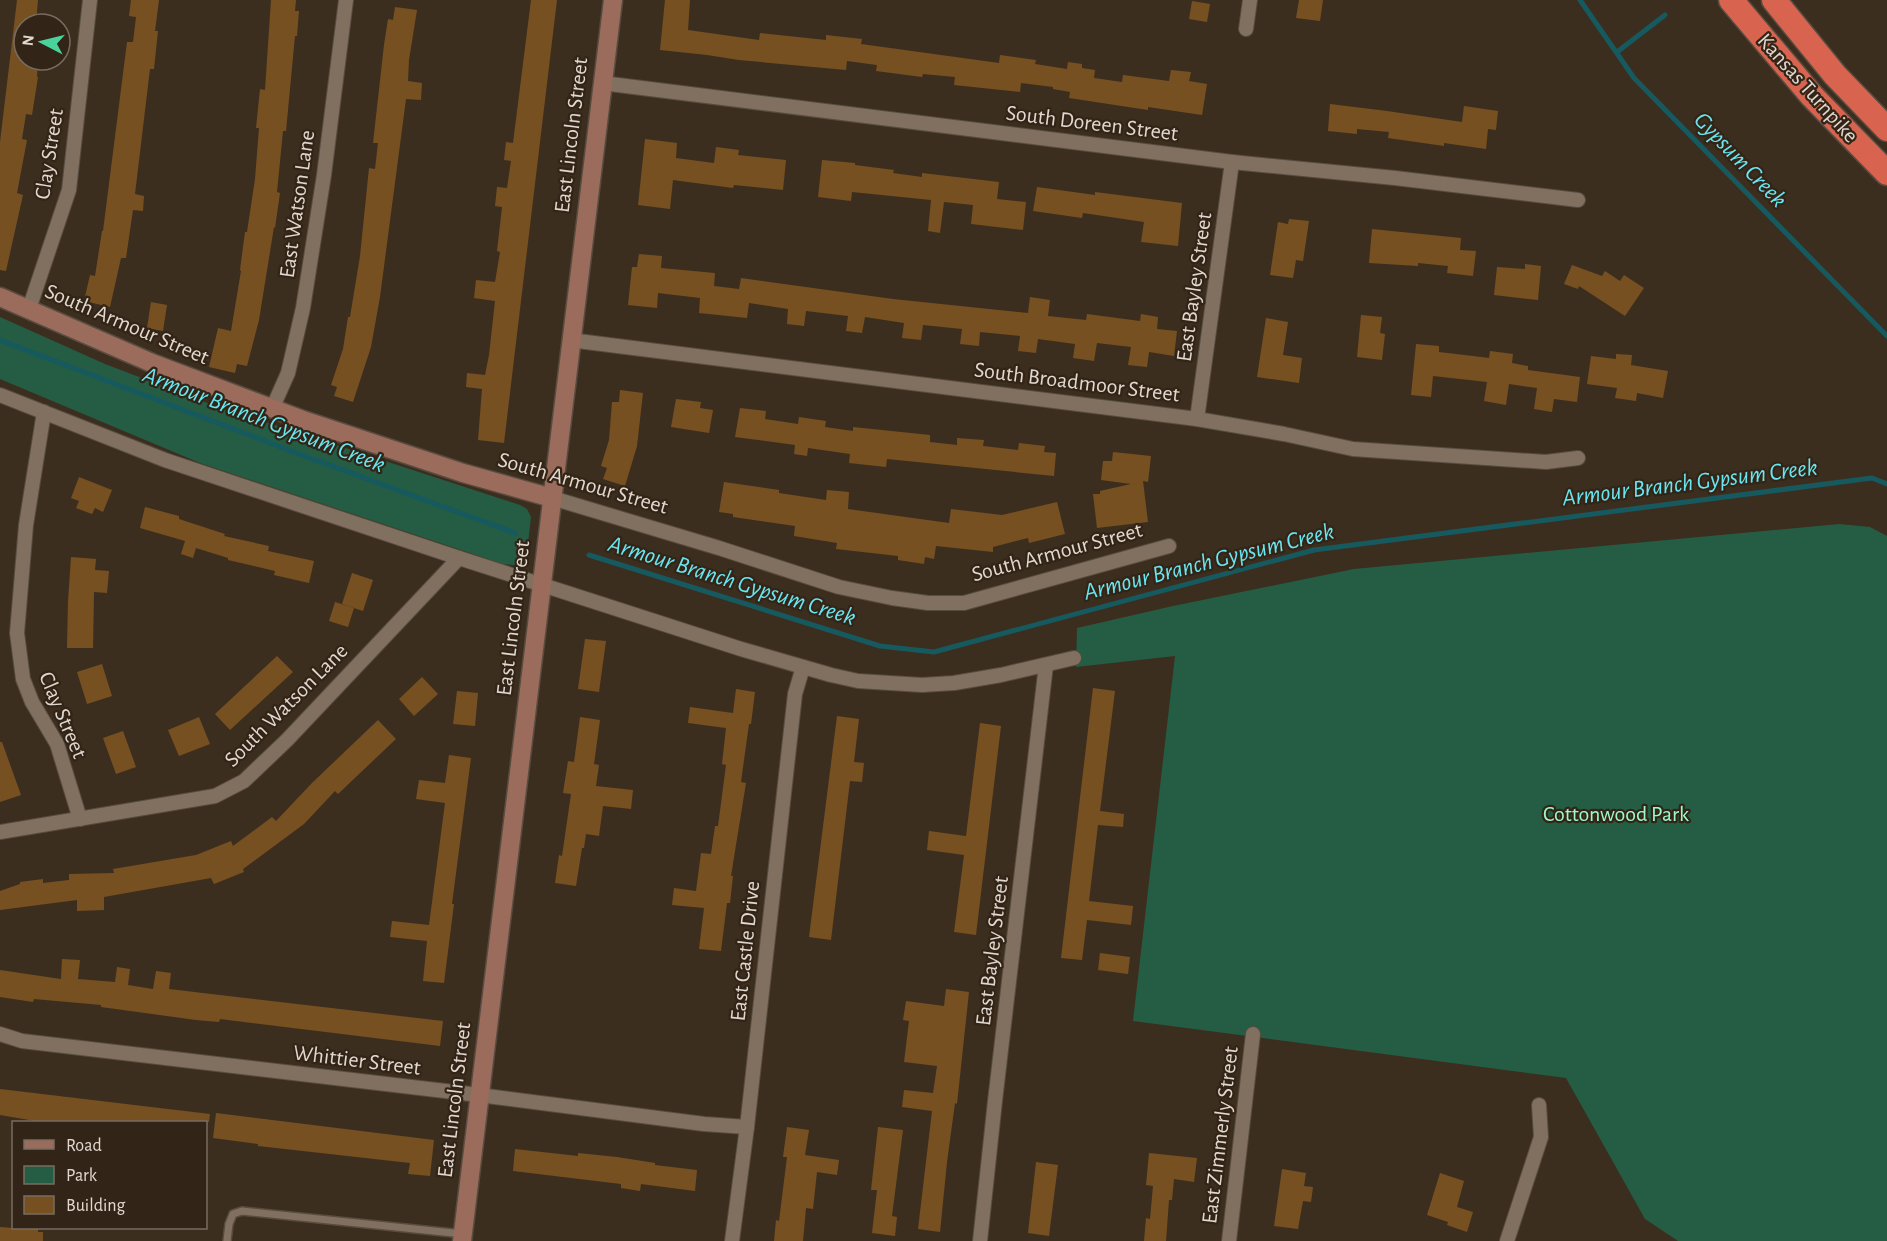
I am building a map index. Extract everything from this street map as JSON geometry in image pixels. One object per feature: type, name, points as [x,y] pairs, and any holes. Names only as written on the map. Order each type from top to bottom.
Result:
[{"type":"highway","name":"Kansas Turnpike","points":[[1731,0],[1812,96],[1887,174]]},
{"type":"highway","name":"Kansas Turnpike","points":[[1774,0],[1834,75],[1887,129]]},
{"type":"street","name":"Clay Street","points":[[30,309],[69,190],[90,0]]},
{"type":"street","name":"East Watson Lane","points":[[272,409],[288,373],[303,308],[324,175],[346,0]]},
{"type":"street","name":"East Lincoln Street","points":[[462,1238],[613,0]]},
{"type":"street","points":[[1246,29],[1250,0]]},
{"type":"street","name":"South Doreen Street","points":[[602,83],[1232,162],[1395,178],[1578,200]]},
{"type":"street","name":"East Bayley Street","points":[[1197,419],[1232,162]]},
{"type":"street","name":"South Armour Street","points":[[0,297],[152,363],[272,409],[464,473],[720,548],[839,587],[928,603],[964,603],[1169,546]]},
{"type":"street","name":"South Broadmoor Street","points":[[570,339],[1197,419],[1353,449],[1546,462],[1578,458]]},
{"type":"street","points":[[0,395],[165,460],[741,649],[858,681],[922,685],[978,679],[1074,658]]},
{"type":"street","name":"Clay Street","points":[[44,412],[26,525],[17,633],[23,679],[32,702],[57,744],[80,819]]},
{"type":"street","name":"South Watson Lane","points":[[0,832],[215,796],[244,781],[459,558]]},
{"type":"street","name":"East Bayley Street","points":[[980,1241],[1046,665]]},
{"type":"street","name":"East Castle Drive","points":[[732,1241],[747,1127],[795,694],[803,667]]},
{"type":"street","name":"Whittier Street","points":[[0,1034],[22,1041],[747,1127]]},
{"type":"street","name":"East Zimmerly Street","points":[[1229,1241],[1253,1034]]},
{"type":"street","points":[[1507,1241],[1541,1137],[1539,1105]]},
{"type":"lane","points":[[227,1241],[233,1214],[242,1211],[462,1238]]},
{"type":"green space","points":[[0,317],[105,364],[210,404],[520,505],[527,509],[531,517],[527,552],[524,559],[515,565],[503,564],[200,463],[0,379]]},
{"type":"green space","name":"Cottonwood Park","points":[[1839,524],[1870,527],[1887,536],[1887,1241],[1678,1241],[1645,1219],[1566,1078],[1133,1021],[1175,656],[1076,667],[1077,628],[1354,569]]},
{"type":"building","points":[[17,0],[38,0],[37,12],[16,12]]},
{"type":"building","points":[[131,0],[159,0],[155,31],[158,31],[154,69],[150,69],[135,194],[144,196],[143,211],[133,210],[126,258],[121,258],[110,307],[84,301],[90,275],[95,276],[103,231],[127,42],[133,42],[136,17],[129,16]]},
{"type":"building","points":[[271,0],[296,0],[295,11],[299,11],[297,36],[295,36],[286,131],[283,131],[277,192],[280,193],[259,320],[247,366],[237,364],[235,373],[209,367],[218,328],[231,331],[255,179],[259,128],[256,128],[260,89],[265,90]]},
{"type":"building","points":[[531,0],[557,0],[504,443],[478,440],[482,389],[466,387],[467,373],[485,375],[489,355],[495,301],[474,298],[476,280],[495,282],[500,252],[497,251],[502,207],[495,206],[497,187],[507,188],[511,161],[504,160],[506,142],[513,143]]},
{"type":"building","points":[[665,0],[690,0],[688,30],[759,40],[760,33],[826,40],[826,35],[862,39],[861,44],[999,63],[1000,55],[1036,60],[1035,64],[1067,69],[1068,62],[1082,64],[1082,68],[1095,70],[1094,78],[1122,82],[1123,75],[1169,81],[1171,70],[1191,72],[1189,81],[1207,84],[1202,115],[1148,107],[1148,110],[1069,98],[1070,92],[1053,89],[1053,87],[1021,83],[1020,92],[954,85],[955,77],[923,74],[922,77],[876,71],[877,65],[847,61],[846,70],[660,50]]},
{"type":"building","points":[[1299,0],[1323,0],[1320,21],[1296,18]]},
{"type":"building","points":[[1192,1],[1210,4],[1207,22],[1189,19]]},
{"type":"building","points":[[395,7],[417,10],[408,81],[422,83],[421,100],[406,99],[380,297],[371,347],[353,402],[334,396],[337,387],[331,385],[343,349],[348,317],[350,317],[360,256],[369,168],[375,169],[378,143],[373,143],[384,45],[388,19],[393,20]]},
{"type":"building","points":[[12,42],[12,72],[37,72],[38,77],[32,115],[26,114],[22,139],[27,140],[17,193],[23,195],[6,271],[0,270],[0,142]]},
{"type":"building","points":[[1330,104],[1462,122],[1464,106],[1498,111],[1496,130],[1488,129],[1486,149],[1388,138],[1389,132],[1357,129],[1357,134],[1328,131]]},
{"type":"building","points":[[645,139],[677,143],[676,158],[714,163],[716,147],[739,150],[738,155],[786,160],[783,190],[734,185],[733,188],[673,180],[670,209],[638,205]]},
{"type":"building","points":[[822,160],[855,163],[855,165],[894,170],[893,173],[922,177],[922,173],[999,182],[997,199],[1026,202],[1023,230],[971,224],[973,205],[944,202],[940,233],[928,231],[931,200],[852,192],[851,201],[818,197]]},
{"type":"building","points":[[1037,187],[1182,203],[1178,246],[1141,242],[1144,222],[1083,213],[1082,218],[1033,211]]},
{"type":"building","points":[[1289,219],[1309,221],[1303,261],[1296,260],[1293,278],[1270,275],[1278,222],[1288,224]]},
{"type":"building","points":[[1372,229],[1461,238],[1460,250],[1476,251],[1473,276],[1447,273],[1448,266],[1418,263],[1418,266],[1369,263]]},
{"type":"building","points":[[639,254],[662,256],[661,268],[715,273],[714,286],[739,289],[741,278],[893,299],[1028,313],[1030,297],[1050,300],[1048,316],[1086,320],[1087,314],[1140,321],[1141,314],[1158,317],[1157,329],[1177,331],[1174,356],[1149,352],[1147,367],[1128,365],[1131,347],[1097,343],[1094,361],[1073,358],[1075,344],[1038,339],[1036,353],[1018,351],[1020,336],[980,332],[979,346],[960,344],[962,329],[923,325],[921,340],[902,338],[904,323],[865,317],[862,333],[846,331],[848,316],[806,311],[804,326],[787,324],[788,309],[749,303],[747,318],[699,313],[700,298],[658,293],[657,308],[628,305],[632,267],[637,267]]},
{"type":"building","points":[[1525,264],[1541,266],[1538,300],[1494,295],[1497,267],[1525,269]]},
{"type":"building","points":[[1572,265],[1602,276],[1605,271],[1620,281],[1624,275],[1644,288],[1625,316],[1579,286],[1578,289],[1564,284]]},
{"type":"building","points":[[151,302],[167,305],[163,331],[147,328]]},
{"type":"building","points":[[1361,315],[1382,317],[1380,333],[1385,334],[1382,360],[1357,357]]},
{"type":"building","points":[[1266,318],[1288,322],[1283,355],[1302,358],[1299,383],[1257,377]]},
{"type":"building","points":[[1416,344],[1439,346],[1439,352],[1489,358],[1490,351],[1513,354],[1512,363],[1528,366],[1528,370],[1580,377],[1577,402],[1554,399],[1552,412],[1534,409],[1537,388],[1509,384],[1506,405],[1484,401],[1487,382],[1433,376],[1431,397],[1411,395]]},
{"type":"building","points":[[1616,354],[1632,355],[1631,365],[1668,371],[1663,398],[1637,393],[1636,401],[1615,398],[1617,388],[1587,384],[1591,356],[1616,359]]},
{"type":"building","points":[[620,390],[643,393],[637,446],[625,486],[603,479],[607,468],[601,466],[609,440],[612,402],[619,402]]},
{"type":"building","points":[[676,399],[701,402],[700,408],[713,410],[709,433],[671,427]]},
{"type":"building","points":[[740,408],[766,411],[765,419],[798,424],[799,417],[826,421],[825,427],[853,431],[853,427],[930,435],[930,442],[957,445],[957,438],[984,440],[983,446],[1018,450],[1019,443],[1045,446],[1044,452],[1056,453],[1054,476],[887,459],[886,467],[849,463],[850,454],[808,448],[807,456],[794,454],[795,445],[735,437]]},
{"type":"building","points":[[1113,452],[1151,456],[1148,482],[1143,481],[1148,522],[1097,528],[1093,494],[1131,484],[1101,480],[1103,461],[1112,461]]},
{"type":"building","points":[[79,477],[112,490],[103,512],[95,508],[92,514],[76,508],[79,501],[71,498]]},
{"type":"building","points":[[724,482],[826,500],[827,490],[849,492],[848,509],[949,523],[951,509],[1002,515],[1057,502],[1065,534],[1029,543],[1028,538],[993,547],[993,552],[936,546],[934,559],[925,557],[924,564],[898,560],[898,556],[836,549],[837,543],[794,536],[795,526],[733,517],[733,514],[719,512]]},
{"type":"building","points":[[145,507],[179,516],[179,519],[225,534],[224,536],[269,546],[268,551],[314,561],[309,583],[274,575],[275,571],[228,560],[228,558],[196,548],[193,558],[181,554],[185,541],[140,528]]},
{"type":"building","points":[[71,557],[96,559],[95,570],[109,571],[107,593],[94,592],[93,648],[67,648]]},
{"type":"building","points":[[352,573],[373,580],[363,611],[342,604]]},
{"type":"building","points":[[335,602],[354,608],[348,627],[329,621]]},
{"type":"building","points":[[585,639],[606,641],[599,692],[578,689]]},
{"type":"building","points":[[277,656],[293,672],[230,730],[215,714]]},
{"type":"building","points":[[102,664],[112,696],[87,704],[77,672]]},
{"type":"building","points":[[422,677],[438,694],[414,716],[399,699]]},
{"type":"building","points":[[1093,688],[1115,691],[1100,811],[1124,814],[1123,827],[1098,825],[1089,901],[1133,906],[1131,925],[1087,920],[1082,960],[1061,958]]},
{"type":"building","points":[[736,689],[755,692],[741,782],[746,783],[731,876],[733,876],[730,903],[727,903],[721,951],[699,949],[704,908],[672,905],[674,888],[696,891],[701,853],[711,854],[715,826],[718,826],[726,765],[722,764],[726,728],[688,723],[690,707],[733,713]]},
{"type":"building","points":[[457,691],[478,693],[475,726],[453,724]]},
{"type":"building","points":[[837,716],[859,719],[854,762],[864,763],[862,782],[850,781],[831,940],[809,937]]},
{"type":"building","points":[[199,717],[210,744],[179,756],[168,730]]},
{"type":"building","points":[[580,717],[600,720],[594,764],[599,765],[596,786],[633,790],[631,809],[603,806],[599,836],[586,834],[576,886],[555,883],[559,855],[562,856],[571,794],[563,793],[568,761],[574,762]]},
{"type":"building","points":[[378,720],[396,739],[338,794],[335,791],[304,824],[243,869],[244,872],[214,884],[211,878],[104,897],[104,910],[77,911],[77,900],[0,910],[0,891],[20,884],[20,882],[43,879],[43,883],[69,880],[69,874],[114,873],[113,869],[196,855],[231,841],[233,846],[272,817],[276,821]]},
{"type":"building","points":[[980,723],[1001,726],[976,935],[954,932],[964,855],[927,850],[929,831],[966,836]]},
{"type":"building","points":[[123,731],[136,767],[116,774],[103,738]]},
{"type":"building","points":[[0,742],[2,742],[21,795],[0,802]]},
{"type":"building","points":[[449,755],[471,758],[444,983],[423,981],[427,941],[390,937],[392,921],[429,925],[445,803],[416,799],[419,780],[445,783]]},
{"type":"building","points":[[1100,953],[1130,957],[1128,974],[1098,970]]},
{"type":"building","points":[[62,959],[80,960],[78,979],[115,982],[117,967],[130,969],[128,985],[153,989],[156,971],[171,973],[169,989],[443,1021],[440,1046],[220,1019],[219,1022],[196,1020],[101,1007],[101,1005],[34,999],[33,1002],[0,997],[0,970],[61,979]]},
{"type":"building","points":[[946,989],[969,992],[940,1232],[918,1229],[932,1111],[902,1107],[904,1090],[933,1093],[937,1066],[904,1062],[909,1021],[903,1020],[906,1001],[944,1006]]},
{"type":"building","points":[[0,1089],[210,1114],[209,1122],[35,1121],[0,1115]]},
{"type":"building","points":[[216,1113],[434,1140],[430,1176],[408,1174],[410,1163],[258,1146],[258,1144],[213,1138]]},
{"type":"building","points":[[787,1127],[809,1130],[805,1155],[839,1160],[837,1175],[817,1172],[813,1209],[806,1208],[803,1241],[774,1241],[776,1220],[779,1221],[787,1157],[783,1157]]},
{"type":"building","points":[[878,1127],[903,1130],[892,1216],[897,1217],[895,1236],[872,1233],[877,1190],[871,1190]]},
{"type":"building","points":[[515,1149],[578,1156],[578,1153],[617,1157],[655,1163],[655,1165],[697,1170],[695,1191],[641,1184],[640,1191],[621,1188],[621,1184],[513,1171]]},
{"type":"building","points":[[1149,1153],[1197,1158],[1194,1182],[1174,1179],[1172,1200],[1169,1200],[1166,1241],[1144,1241],[1146,1218],[1150,1219],[1153,1186],[1146,1185]]},
{"type":"building","points":[[1036,1162],[1058,1165],[1049,1236],[1028,1233]]},
{"type":"building","points":[[1282,1169],[1306,1173],[1304,1186],[1313,1187],[1311,1202],[1303,1201],[1298,1229],[1274,1226]]},
{"type":"building","points":[[1440,1173],[1464,1181],[1457,1207],[1473,1212],[1467,1232],[1427,1215]]},
{"type":"building","points":[[0,1227],[38,1229],[38,1232],[43,1232],[43,1241],[0,1241]]},
{"type":"waterway","name":"Gypsum Creek","points":[[1580,0],[1634,78],[1887,336]]},
{"type":"waterway","points":[[1617,52],[1665,15]]},
{"type":"waterway","name":"Armour Branch Gypsum Creek","points":[[0,340],[307,457],[515,533]]},
{"type":"waterway","name":"Armour Branch Gypsum Creek","points":[[589,555],[880,646],[934,652],[1314,550],[1872,478],[1887,484]]}]
